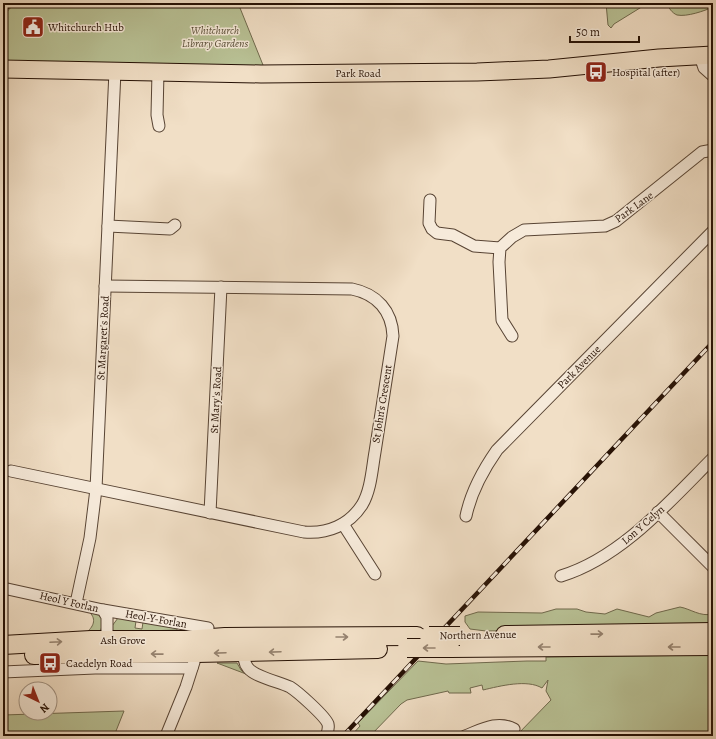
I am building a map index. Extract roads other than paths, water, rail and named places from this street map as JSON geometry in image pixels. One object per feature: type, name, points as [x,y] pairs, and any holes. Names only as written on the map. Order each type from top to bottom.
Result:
[{"type":"highway","name":"Northern Avenue","points":[[455,642],[713,632]]},
{"type":"highway","name":"Ash Grove","points":[[3,645],[107,641],[198,647]]},
{"type":"highway","name":"Northern Avenue","points":[[244,645],[455,642],[713,646]]},
{"type":"highway","name":"Ash Grove","points":[[3,656],[102,654],[244,645]]},
{"type":"main road","name":"Park Road","points":[[3,69],[261,74],[477,72],[549,69],[707,55]]},
{"type":"street","points":[[3,6],[6,3]]},
{"type":"street","points":[[707,55],[702,67],[713,76]]},
{"type":"street","name":"St Margaret's Road","points":[[76,603],[91,532],[96,489],[115,71]]},
{"type":"street","points":[[158,72],[157,115],[159,126]]},
{"type":"street","name":"Park Lane","points":[[500,248],[512,237],[524,230],[604,226],[616,222],[702,152],[713,150]]},
{"type":"street","points":[[430,200],[430,223],[432,229],[437,233],[453,234],[474,246],[500,248],[499,262],[502,320],[512,336]]},
{"type":"street","points":[[108,226],[170,229],[175,225]]},
{"type":"street","name":"Park Avenue","points":[[466,516],[474,489],[482,472],[497,450],[713,231]]},
{"type":"street","name":"St John's Crescent","points":[[11,471],[304,532],[322,531],[343,524],[350,519],[362,504],[368,489],[393,336],[393,328],[387,311],[374,298],[359,290],[352,289],[105,286]]},
{"type":"street","name":"St Mary's Road","points":[[210,513],[221,287]]},
{"type":"street","name":"Lon Y Celyn","points":[[561,576],[588,566],[599,560],[623,542],[658,512],[713,458]]},
{"type":"street","points":[[658,512],[713,567]]},
{"type":"street","points":[[343,524],[375,574]]},
{"type":"street","name":"Heol Y Forlan","points":[[3,588],[103,610],[107,617],[107,641]]},
{"type":"street","name":"Heol-Y-Forlan","points":[[103,610],[198,647]]},
{"type":"street","points":[[244,645],[245,662],[251,670],[292,688],[322,716],[328,725],[326,736]]},
{"type":"street","points":[[166,736],[186,687],[198,647]]},
{"type":"street","name":"Ash Grove","points":[[3,672],[94,668],[198,647]]},
{"type":"street","points":[[465,736],[498,724],[514,729]]},
{"type":"railway","points":[[343,736],[713,342]]},
{"type":"place","name":"Whitchurch Hub","points":[[33,27]]},
{"type":"place","name":"Hospital (after)","points":[[596,72]]},
{"type":"place","name":"Caedelyn Road","points":[[50,663]]},
{"type":"park label","name":"Whitchurch Library Gardens","points":[[215,36]]}]
